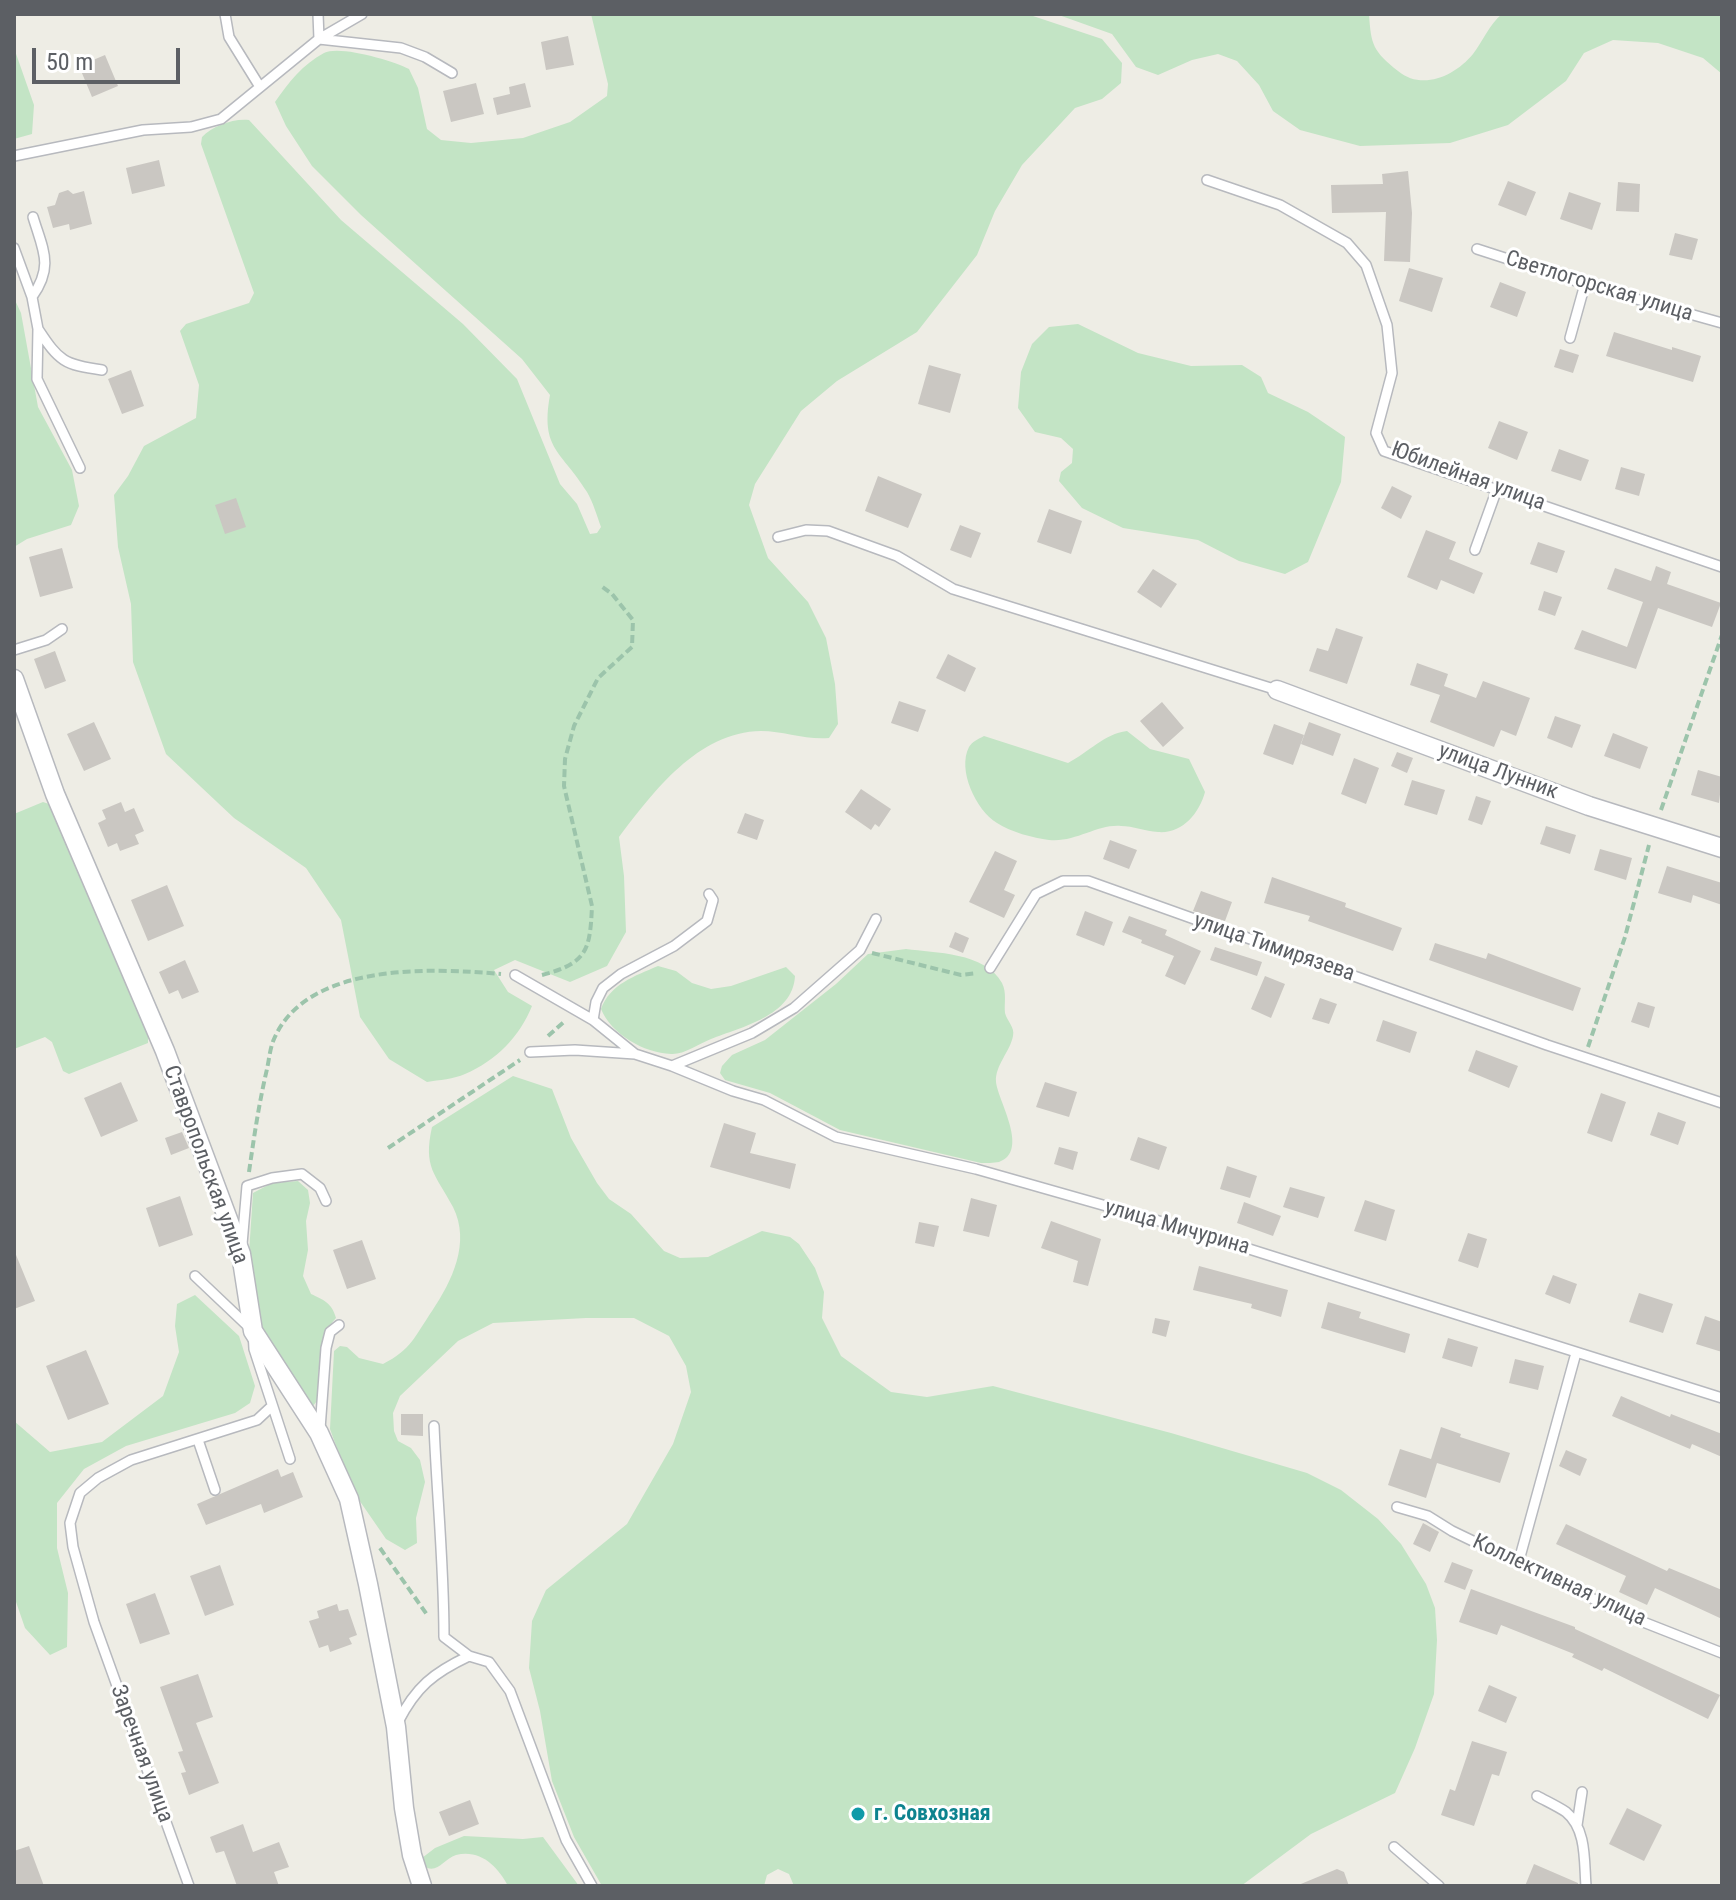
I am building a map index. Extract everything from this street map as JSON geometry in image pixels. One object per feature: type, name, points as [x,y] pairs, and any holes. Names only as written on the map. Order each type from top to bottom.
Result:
[{"type":"street","name":"Ставропольская улица","points":[[14,679],[55,794],[165,1051],[241,1254],[253,1331],[319,1433],[349,1499],[396,1727],[409,1839],[422,1886]]},
{"type":"street","name":"улица Лунник","points":[[1277,690],[1589,806],[1722,848]]},
{"type":"lane","points":[[225,14],[229,37],[260,87]]},
{"type":"lane","points":[[318,14],[319,39]]},
{"type":"lane","points":[[14,156],[143,130],[191,127],[221,119],[319,39],[362,14]]},
{"type":"lane","points":[[319,39],[401,48],[425,57],[452,73]]},
{"type":"lane","name":"Юбилейная улица","points":[[1207,180],[1280,205],[1347,243],[1366,265],[1387,325],[1392,373],[1376,433],[1384,451],[1722,567]]},
{"type":"lane","points":[[32,297],[43,282],[47,262],[33,217]]},
{"type":"lane","points":[[14,248],[32,297],[38,329],[37,379],[80,468]]},
{"type":"lane","name":"Светлогорская улица","points":[[1477,249],[1722,323]]},
{"type":"lane","points":[[1570,338],[1585,284]]},
{"type":"lane","points":[[38,329],[56,356],[71,366],[102,370]]},
{"type":"lane","points":[[1475,550],[1497,489]]},
{"type":"lane","points":[[778,537],[806,530],[828,531],[897,556],[953,589],[1277,690]]},
{"type":"lane","points":[[14,650],[46,640],[62,629]]},
{"type":"lane","name":"улица Тимирязева","points":[[990,968],[1036,894],[1063,881],[1088,881],[1547,1045],[1722,1103]]},
{"type":"lane","points":[[593,1020],[596,1002],[603,988],[621,974],[674,946],[707,921],[713,900],[709,894]]},
{"type":"lane","points":[[672,1066],[752,1033],[794,1008],[860,950],[876,919]]},
{"type":"lane","points":[[515,975],[593,1020],[635,1054]]},
{"type":"lane","points":[[530,1052],[575,1050],[635,1054]]},
{"type":"lane","name":"улица Мичурина","points":[[635,1054],[764,1100],[836,1137],[976,1169],[1173,1225],[1722,1398]]},
{"type":"lane","points":[[241,1254],[247,1186],[272,1178],[302,1174],[320,1188],[326,1201]]},
{"type":"lane","points":[[195,1276],[253,1331],[254,1349],[290,1459]]},
{"type":"lane","points":[[319,1433],[326,1348],[330,1332],[339,1325]]},
{"type":"lane","points":[[1518,1564],[1576,1353]]},
{"type":"lane","name":"Заречная улица","points":[[189,1886],[94,1622],[73,1547],[70,1523],[80,1493],[98,1478],[131,1460],[257,1420],[272,1406]]},
{"type":"lane","points":[[434,1426],[444,1575],[444,1637],[469,1656],[489,1662],[510,1691],[566,1840],[592,1886]]},
{"type":"lane","points":[[198,1440],[215,1490]]},
{"type":"lane","name":"Коллективная улица","points":[[1397,1507],[1428,1516],[1518,1564],[1633,1618],[1722,1653]]},
{"type":"lane","points":[[396,1727],[411,1695],[444,1667],[469,1656]]},
{"type":"lane","points":[[1577,1825],[1582,1792]]},
{"type":"lane","points":[[1537,1796],[1566,1812],[1577,1825],[1582,1842],[1586,1886]]},
{"type":"lane","points":[[1394,1847],[1439,1886]]},
{"type":"path","points":[[247,1186],[260,1097],[274,1039],[293,1011],[313,993],[338,984],[398,971],[439,969],[540,975],[570,967],[587,948],[592,906],[564,786],[565,759],[574,726],[598,678],[632,647],[633,620],[612,594],[601,586]]},
{"type":"path","points":[[860,950],[961,975],[990,968]]},
{"type":"path","points":[[388,1148],[530,1052],[576,1011]]},
{"type":"path","points":[[377,1544],[444,1637]]},
{"type":"green space","points":[[591,14],[1027,14],[1102,39],[1122,63],[1121,83],[1102,99],[1075,108],[1022,165],[995,211],[977,255],[917,332],[837,381],[801,411],[755,484],[749,505],[768,558],[808,602],[826,638],[835,684],[838,724],[829,738],[761,731],[738,734],[717,742],[680,767],[647,801],[619,837],[626,932],[607,966],[570,982],[515,960],[494,970],[508,992],[532,1006],[527,1017],[506,1046],[487,1062],[456,1077],[427,1082],[389,1059],[360,1017],[341,920],[306,868],[234,818],[166,754],[133,662],[131,604],[118,547],[114,495],[144,446],[196,418],[199,385],[180,331],[186,324],[249,303],[254,293],[201,144],[202,137],[217,126],[249,120],[341,220],[463,324],[517,379],[560,484],[577,504],[590,534],[597,533],[601,527],[589,496],[551,439],[548,428],[550,395],[522,359],[361,215],[312,166],[286,126],[275,102],[296,74],[316,57],[332,51],[354,52],[409,69],[418,88],[427,129],[441,140],[471,143],[523,138],[570,122],[607,96],[608,84]]},
{"type":"green space","points":[[1056,14],[1369,14],[1372,40],[1383,58],[1407,77],[1428,80],[1448,74],[1466,62],[1502,14],[1722,14],[1722,74],[1703,58],[1658,43],[1613,40],[1584,53],[1566,81],[1508,125],[1450,143],[1360,146],[1300,130],[1273,111],[1259,85],[1237,61],[1218,54],[1192,60],[1158,75],[1136,67],[1112,34]]},
{"type":"green space","points":[[14,48],[34,105],[32,134],[14,139]]},
{"type":"green space","points":[[14,298],[21,313],[38,407],[72,470],[79,506],[71,525],[27,539],[14,547]]},
{"type":"green space","points":[[1078,324],[1138,353],[1191,366],[1242,365],[1261,377],[1268,393],[1308,412],[1345,437],[1341,482],[1308,562],[1285,574],[1239,561],[1198,540],[1123,528],[1082,508],[1059,481],[1061,472],[1072,463],[1073,449],[1061,438],[1035,432],[1018,408],[1021,372],[1032,344],[1049,327]]},
{"type":"green space","points":[[1127,731],[1150,749],[1189,759],[1205,792],[1194,815],[1175,830],[1158,832],[1112,826],[1068,839],[1029,836],[989,817],[976,799],[967,778],[966,756],[970,745],[984,736],[1068,763],[1104,740]]},
{"type":"green space","points":[[43,802],[49,804],[148,1036],[148,1043],[69,1074],[63,1071],[52,1042],[45,1037],[14,1049],[14,814]]},
{"type":"green space","points":[[906,949],[945,953],[972,960],[984,965],[1002,983],[1005,1013],[1013,1033],[996,1082],[1010,1125],[1012,1148],[1008,1156],[999,1162],[981,1163],[840,1130],[770,1093],[725,1080],[720,1073],[732,1055],[765,1040],[836,984],[868,954]]},
{"type":"green space","points":[[658,966],[676,971],[692,983],[711,989],[731,986],[786,967],[795,976],[792,990],[785,1001],[764,1018],[686,1051],[671,1054],[650,1050],[620,1034],[601,1009],[617,987]]},
{"type":"green space","points":[[513,1076],[552,1089],[571,1138],[597,1183],[609,1199],[631,1214],[664,1251],[680,1258],[708,1257],[762,1231],[790,1237],[799,1244],[815,1268],[824,1292],[822,1318],[841,1356],[891,1392],[927,1397],[993,1386],[1307,1473],[1341,1490],[1378,1519],[1401,1544],[1426,1584],[1435,1608],[1437,1640],[1434,1694],[1395,1793],[1311,1834],[1241,1886],[794,1886],[789,1874],[778,1869],[767,1875],[764,1886],[602,1886],[574,1837],[552,1781],[529,1668],[532,1621],[546,1590],[627,1524],[673,1444],[691,1392],[686,1366],[669,1336],[634,1318],[586,1318],[493,1323],[458,1341],[400,1396],[393,1413],[398,1441],[411,1448],[420,1460],[425,1482],[416,1518],[417,1543],[405,1550],[386,1539],[357,1497],[330,1429],[334,1351],[340,1346],[347,1347],[359,1358],[383,1364],[400,1353],[416,1335],[439,1299],[457,1261],[460,1248],[458,1221],[432,1170],[429,1152],[432,1127]]},
{"type":"green space","points":[[298,1181],[308,1190],[310,1203],[306,1221],[308,1250],[303,1276],[311,1294],[327,1303],[336,1318],[322,1346],[317,1401],[313,1406],[308,1404],[262,1332],[249,1253],[253,1193],[272,1183]]},
{"type":"green space","points":[[195,1295],[239,1336],[255,1386],[250,1403],[235,1413],[126,1446],[84,1469],[57,1503],[57,1548],[68,1593],[67,1647],[50,1655],[25,1628],[14,1596],[14,1421],[50,1452],[102,1442],[163,1396],[179,1352],[175,1326],[177,1304]]},
{"type":"green space","points":[[464,1836],[543,1837],[579,1886],[508,1886],[494,1866],[473,1855],[456,1855],[432,1869],[422,1865],[422,1858],[435,1848]]},
{"type":"building","points":[[568,36],[574,65],[546,70],[541,42]]},
{"type":"building","points":[[105,55],[118,86],[92,97],[79,66]]},
{"type":"building","points":[[476,83],[484,114],[451,122],[443,91]]},
{"type":"building","points":[[525,83],[531,107],[497,115],[493,98],[510,94],[509,87]]},
{"type":"building","points":[[159,160],[165,186],[132,194],[126,168]]},
{"type":"building","points":[[1408,171],[1412,213],[1410,262],[1384,261],[1386,212],[1332,213],[1331,185],[1383,184],[1382,174]]},
{"type":"building","points":[[1508,181],[1536,192],[1526,216],[1498,205]]},
{"type":"building","points":[[1618,182],[1640,184],[1639,212],[1616,211]]},
{"type":"building","points":[[68,190],[73,194],[84,191],[92,224],[70,230],[69,224],[53,228],[47,207],[55,205],[59,193]]},
{"type":"building","points":[[1569,192],[1601,203],[1592,230],[1560,219]]},
{"type":"building","points":[[1675,233],[1698,239],[1692,260],[1669,255]]},
{"type":"building","points":[[1409,268],[1443,278],[1432,312],[1399,301]]},
{"type":"building","points":[[1500,282],[1526,292],[1517,317],[1490,307]]},
{"type":"building","points":[[1614,332],[1701,356],[1693,382],[1606,356]]},
{"type":"building","points":[[1560,349],[1579,355],[1573,373],[1554,367]]},
{"type":"building","points":[[929,365],[961,374],[950,413],[918,404]]},
{"type":"building","points":[[131,370],[144,406],[122,414],[108,379]]},
{"type":"building","points":[[1499,421],[1528,432],[1517,460],[1488,448]]},
{"type":"building","points":[[1559,449],[1589,460],[1581,481],[1551,471]]},
{"type":"building","points":[[1621,467],[1645,474],[1639,496],[1615,489]]},
{"type":"building","points":[[878,476],[922,494],[908,528],[865,511]]},
{"type":"building","points":[[1392,486],[1412,496],[1401,519],[1381,508]]},
{"type":"building","points":[[236,498],[246,527],[225,534],[215,505]]},
{"type":"building","points":[[1049,509],[1082,521],[1071,554],[1037,542]]},
{"type":"building","points":[[960,525],[981,533],[971,558],[950,550]]},
{"type":"building","points":[[1426,530],[1456,542],[1449,559],[1483,573],[1474,594],[1441,580],[1437,590],[1407,577]]},
{"type":"building","points":[[1538,542],[1565,551],[1557,573],[1530,564]]},
{"type":"building","points":[[62,548],[73,588],[40,597],[29,557]]},
{"type":"building","points":[[1656,566],[1671,572],[1667,584],[1721,603],[1712,627],[1658,608],[1636,669],[1574,649],[1582,630],[1627,647],[1643,602],[1607,589],[1615,568],[1651,581]]},
{"type":"building","points":[[1153,569],[1177,584],[1161,608],[1137,592]]},
{"type":"building","points":[[1544,591],[1562,597],[1555,616],[1538,610]]},
{"type":"building","points":[[1336,628],[1363,637],[1347,684],[1309,671],[1317,648],[1328,651]]},
{"type":"building","points":[[55,651],[66,681],[45,689],[34,659]]},
{"type":"building","points":[[948,654],[976,668],[965,692],[936,678]]},
{"type":"building","points":[[1417,663],[1448,674],[1444,686],[1476,698],[1483,681],[1530,698],[1516,736],[1501,730],[1494,747],[1430,722],[1440,695],[1410,685]]},
{"type":"building","points":[[899,701],[926,710],[918,732],[891,723]]},
{"type":"building","points":[[1162,702],[1184,728],[1163,747],[1140,721]]},
{"type":"building","points":[[1555,716],[1581,725],[1572,748],[1547,738]]},
{"type":"building","points":[[94,722],[111,759],[84,771],[67,734]]},
{"type":"building","points":[[1309,722],[1341,734],[1333,756],[1301,744]]},
{"type":"building","points":[[1274,724],[1304,735],[1293,765],[1263,754]]},
{"type":"building","points":[[1613,733],[1648,747],[1640,769],[1604,756]]},
{"type":"building","points":[[1397,752],[1413,758],[1407,773],[1391,766]]},
{"type":"building","points":[[1354,758],[1379,768],[1366,804],[1341,794]]},
{"type":"building","points":[[1698,770],[1722,777],[1719,803],[1691,795]]},
{"type":"building","points":[[1412,780],[1445,790],[1437,815],[1404,805]]},
{"type":"building","points":[[861,789],[891,809],[879,827],[875,824],[871,830],[845,812]]},
{"type":"building","points":[[1476,796],[1491,801],[1482,825],[1468,820]]},
{"type":"building","points":[[121,802],[125,812],[134,808],[144,831],[135,835],[139,844],[120,851],[117,843],[108,847],[98,823],[106,819],[102,810]]},
{"type":"building","points":[[745,813],[764,820],[757,840],[737,833]]},
{"type":"building","points":[[1546,826],[1576,835],[1570,854],[1540,844]]},
{"type":"building","points":[[1110,840],[1137,850],[1129,869],[1103,859]]},
{"type":"building","points":[[1600,849],[1632,858],[1626,880],[1594,870]]},
{"type":"building","points":[[995,851],[1017,861],[1004,890],[1015,895],[1004,918],[969,902]]},
{"type":"building","points":[[1667,866],[1722,883],[1722,905],[1693,895],[1691,903],[1658,893]]},
{"type":"building","points":[[1272,877],[1346,903],[1345,907],[1402,928],[1393,951],[1308,921],[1310,916],[1264,903]]},
{"type":"building","points":[[167,885],[184,926],[148,941],[131,900]]},
{"type":"building","points":[[1201,891],[1232,902],[1225,921],[1193,911]]},
{"type":"building","points":[[1085,911],[1113,922],[1104,946],[1076,935]]},
{"type":"building","points":[[1129,916],[1167,930],[1165,935],[1201,951],[1185,985],[1165,976],[1174,956],[1122,932]]},
{"type":"building","points":[[955,932],[969,938],[963,953],[949,947]]},
{"type":"building","points":[[1435,943],[1486,959],[1488,953],[1581,988],[1573,1011],[1429,960]]},
{"type":"building","points":[[1215,947],[1262,962],[1257,976],[1210,960]]},
{"type":"building","points":[[185,960],[199,992],[182,999],[178,990],[169,994],[159,972]]},
{"type":"building","points":[[1265,976],[1285,984],[1271,1018],[1251,1009]]},
{"type":"building","points":[[1320,998],[1337,1004],[1329,1024],[1312,1019]]},
{"type":"building","points":[[1638,1002],[1655,1007],[1649,1028],[1631,1022]]},
{"type":"building","points":[[1383,1020],[1417,1032],[1410,1053],[1376,1041]]},
{"type":"building","points":[[1476,1050],[1518,1066],[1509,1088],[1468,1071]]},
{"type":"building","points":[[121,1082],[138,1121],[101,1137],[84,1098]]},
{"type":"building","points":[[1045,1082],[1077,1092],[1069,1117],[1036,1107]]},
{"type":"building","points":[[1601,1093],[1626,1102],[1612,1142],[1587,1133]]},
{"type":"building","points":[[1658,1112],[1686,1122],[1678,1145],[1650,1135]]},
{"type":"building","points":[[724,1123],[756,1133],[750,1153],[796,1164],[790,1189],[710,1167]]},
{"type":"building","points":[[182,1132],[189,1148],[171,1155],[165,1138]]},
{"type":"building","points":[[1138,1137],[1167,1147],[1159,1170],[1130,1160]]},
{"type":"building","points":[[1059,1147],[1078,1152],[1073,1170],[1054,1164]]},
{"type":"building","points":[[1227,1166],[1257,1176],[1250,1198],[1220,1189]]},
{"type":"building","points":[[1290,1187],[1325,1197],[1318,1218],[1283,1207]]},
{"type":"building","points":[[180,1196],[193,1235],[159,1247],[146,1208]]},
{"type":"building","points":[[971,1198],[997,1205],[989,1237],[963,1231]]},
{"type":"building","points":[[1365,1200],[1395,1210],[1386,1241],[1354,1231]]},
{"type":"building","points":[[1244,1202],[1281,1216],[1273,1236],[1237,1223]]},
{"type":"building","points":[[1051,1221],[1101,1239],[1088,1286],[1073,1282],[1078,1261],[1041,1248]]},
{"type":"building","points":[[919,1222],[939,1226],[934,1247],[915,1243]]},
{"type":"building","points":[[1468,1233],[1487,1239],[1478,1268],[1458,1261]]},
{"type":"building","points":[[362,1240],[376,1279],[347,1289],[333,1250]]},
{"type":"building","points":[[14,1250],[35,1301],[14,1309]]},
{"type":"building","points":[[1199,1266],[1288,1290],[1281,1317],[1251,1308],[1252,1304],[1193,1290]]},
{"type":"building","points":[[1553,1275],[1577,1284],[1570,1304],[1545,1294]]},
{"type":"building","points":[[1639,1293],[1673,1304],[1663,1333],[1629,1322]]},
{"type":"building","points":[[1328,1302],[1361,1312],[1359,1318],[1410,1334],[1405,1353],[1321,1328]]},
{"type":"building","points":[[1705,1316],[1722,1322],[1722,1352],[1696,1344]]},
{"type":"building","points":[[1155,1318],[1170,1321],[1166,1337],[1152,1333]]},
{"type":"building","points":[[1448,1338],[1478,1347],[1472,1367],[1442,1358]]},
{"type":"building","points":[[86,1350],[109,1404],[68,1420],[46,1366]]},
{"type":"building","points":[[1515,1359],[1544,1366],[1538,1390],[1509,1383]]},
{"type":"building","points":[[1621,1396],[1670,1417],[1671,1414],[1722,1434],[1722,1457],[1692,1444],[1690,1449],[1612,1416]]},
{"type":"building","points":[[401,1414],[423,1414],[423,1436],[401,1435]]},
{"type":"building","points":[[1441,1427],[1461,1434],[1460,1437],[1510,1453],[1500,1483],[1437,1463],[1426,1498],[1388,1485],[1400,1449],[1431,1459]]},
{"type":"building","points":[[1566,1450],[1587,1459],[1580,1476],[1559,1466]]},
{"type":"building","points":[[278,1469],[281,1477],[293,1472],[303,1497],[264,1513],[261,1504],[206,1525],[197,1504]]},
{"type":"building","points":[[1423,1523],[1439,1532],[1430,1552],[1413,1544]]},
{"type":"building","points":[[1566,1524],[1667,1571],[1669,1568],[1722,1590],[1722,1619],[1655,1588],[1647,1605],[1619,1592],[1626,1576],[1556,1544]]},
{"type":"building","points":[[1452,1562],[1473,1570],[1465,1590],[1444,1582]]},
{"type":"building","points":[[220,1565],[234,1605],[205,1616],[190,1576]]},
{"type":"building","points":[[1471,1589],[1575,1627],[1720,1695],[1708,1719],[1604,1668],[1602,1671],[1572,1657],[1574,1654],[1501,1625],[1497,1635],[1459,1622]]},
{"type":"building","points":[[155,1593],[170,1634],[140,1644],[126,1604]]},
{"type":"building","points":[[337,1604],[339,1611],[348,1609],[357,1635],[349,1638],[352,1644],[330,1652],[328,1645],[319,1648],[309,1621],[319,1618],[317,1611]]},
{"type":"building","points":[[198,1674],[213,1717],[196,1723],[219,1783],[189,1795],[181,1773],[186,1772],[178,1752],[183,1751],[160,1687]]},
{"type":"building","points":[[1489,1685],[1517,1697],[1506,1723],[1478,1711]]},
{"type":"building","points":[[1472,1741],[1507,1752],[1499,1776],[1492,1774],[1474,1826],[1441,1815],[1450,1789],[1455,1791]]},
{"type":"building","points":[[470,1800],[479,1824],[449,1836],[439,1812]]},
{"type":"building","points":[[1627,1808],[1662,1825],[1644,1861],[1609,1844]]},
{"type":"building","points":[[243,1824],[253,1852],[279,1842],[289,1867],[274,1872],[279,1886],[237,1886],[224,1851],[216,1853],[210,1837]]},
{"type":"building","points":[[29,1846],[44,1886],[14,1886],[14,1851]]},
{"type":"building","points":[[1534,1864],[1578,1883],[1578,1886],[1525,1886]]},
{"type":"building","points":[[1337,1869],[1344,1872],[1349,1886],[1296,1886]]},
{"type":"place","name":"г. Совхозная","points":[[858,1814]]}]
